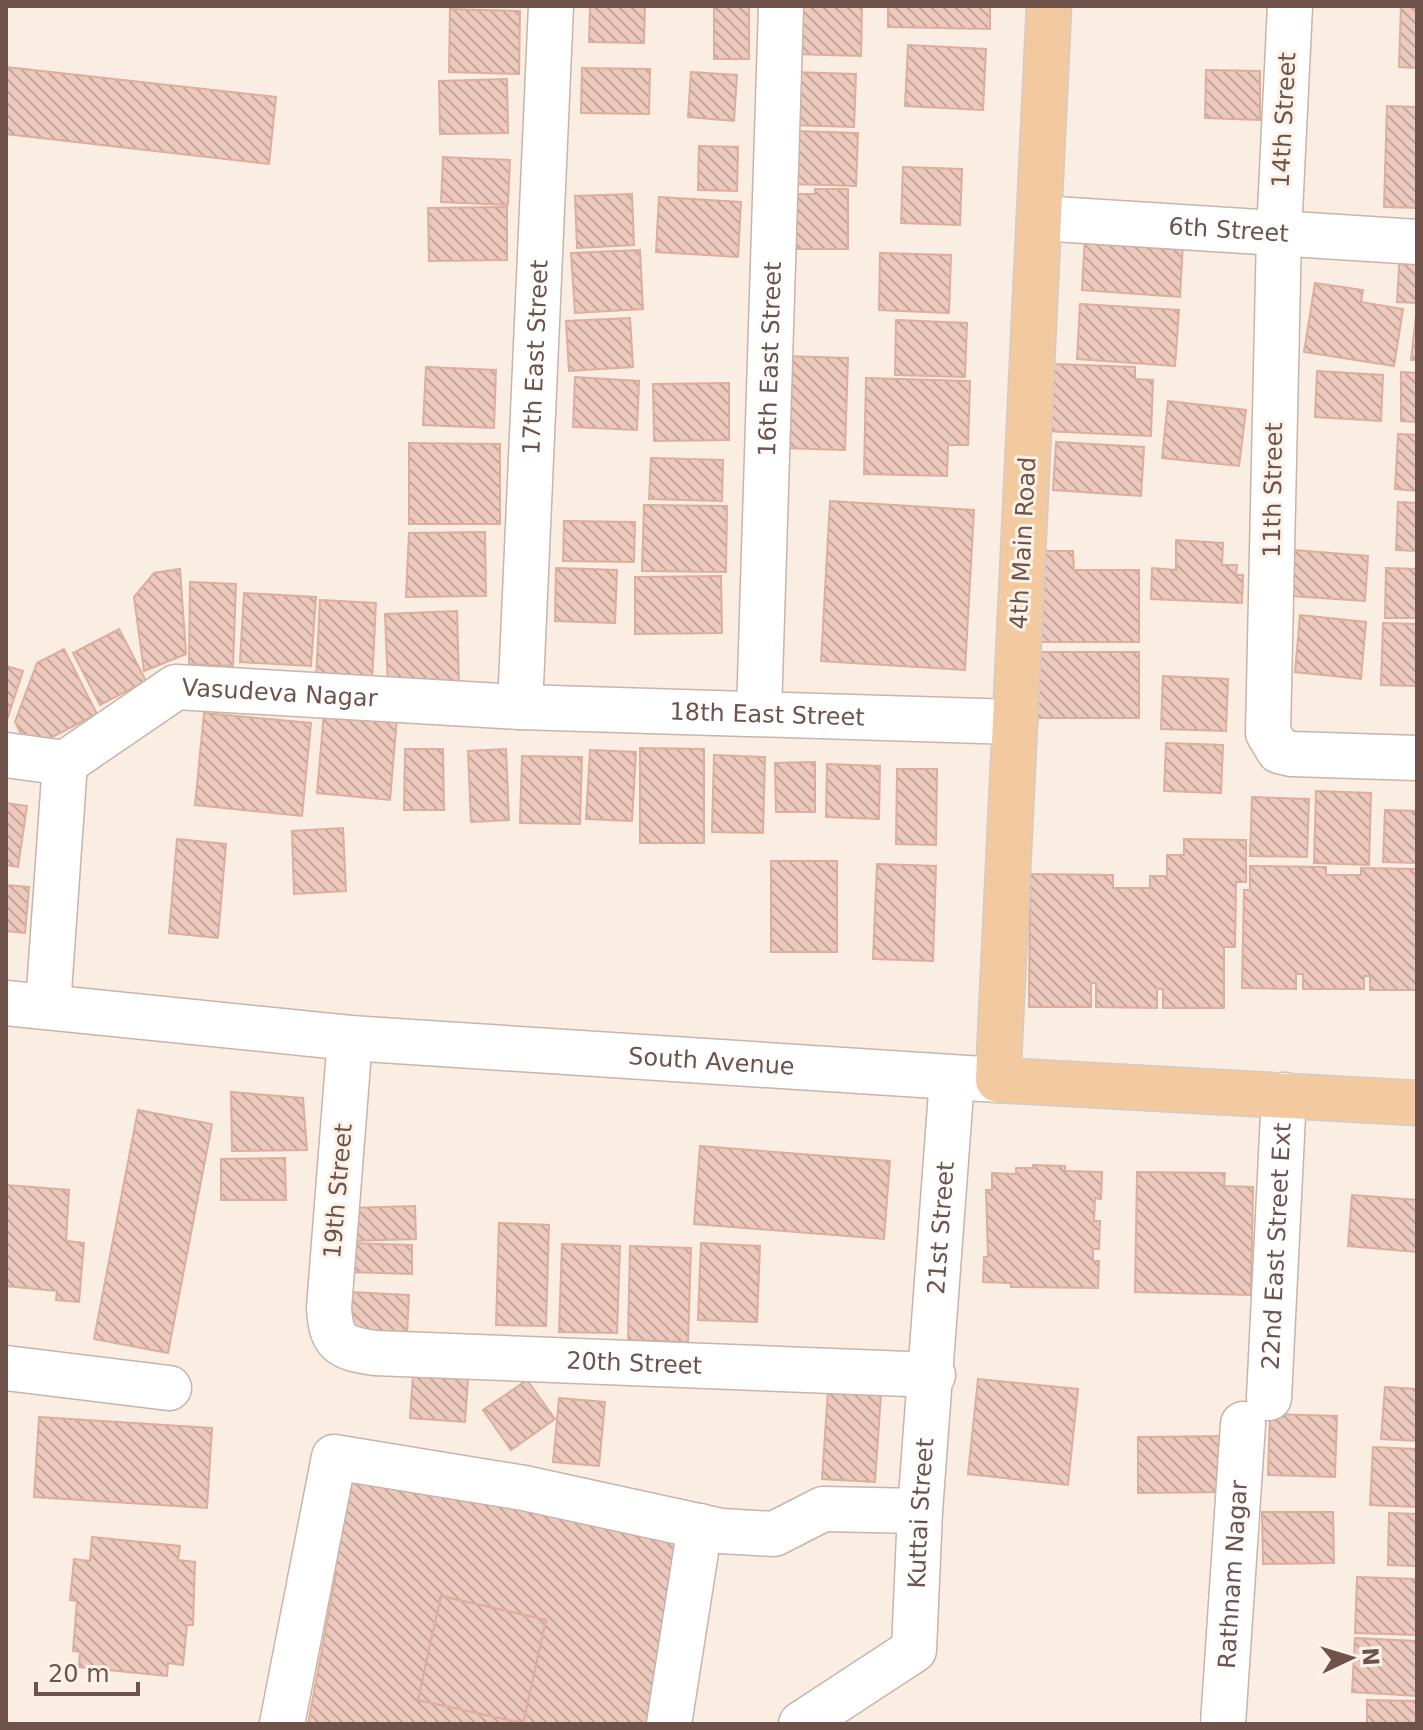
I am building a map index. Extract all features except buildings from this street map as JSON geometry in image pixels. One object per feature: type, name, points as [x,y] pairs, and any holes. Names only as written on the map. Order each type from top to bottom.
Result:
[{"type":"main road","name":"4th Main Road","points":[[998,1080],[1049,6]]},
{"type":"main road","name":"South Avenue","points":[[998,1080],[1417,1103]]},
{"type":"street","name":"17th East Street","points":[[520,707],[551,6]]},
{"type":"street","name":"16th East Street","points":[[759,713],[781,6]]},
{"type":"street","name":"14th Street","points":[[1279,233],[1290,6]]},
{"type":"street","name":"6th Street","points":[[1039,218],[1417,242]]},
{"type":"street","name":"11th Street","points":[[1279,233],[1267,724],[1273,745],[1279,751],[1292,754],[1417,758]]},
{"type":"street","name":"Vasudeva Nagar","points":[[65,763],[176,687],[520,707]]},
{"type":"street","name":"18th East Street","points":[[520,707],[1015,722]]},
{"type":"street","points":[[6,755],[65,763],[27,1004]]},
{"type":"street","name":"South Avenue","points":[[27,1004],[350,1038],[998,1080]]},
{"type":"street","name":"19th Street","points":[[337,1342],[330,1328],[329,1308],[350,1038]]},
{"type":"street","name":"21st Street","points":[[933,1375],[952,1079]]},
{"type":"street","name":"22nd East Street Ext","points":[[1256,1411],[1284,1095]]},
{"type":"street","name":"20th Street","points":[[337,1342],[351,1349],[375,1353],[933,1375]]},
{"type":"street","points":[[6,1368],[169,1388]]},
{"type":"street","name":"Kuttai Street","points":[[801,1724],[914,1650],[920,1511],[933,1375]]},
{"type":"street","name":"Rathnam Nagar","points":[[1223,1724],[1256,1411]]},
{"type":"street","points":[[282,1724],[334,1457],[524,1488],[700,1526],[774,1534],[823,1509],[920,1511]]},
{"type":"street","points":[[669,1724],[700,1526]]}]
